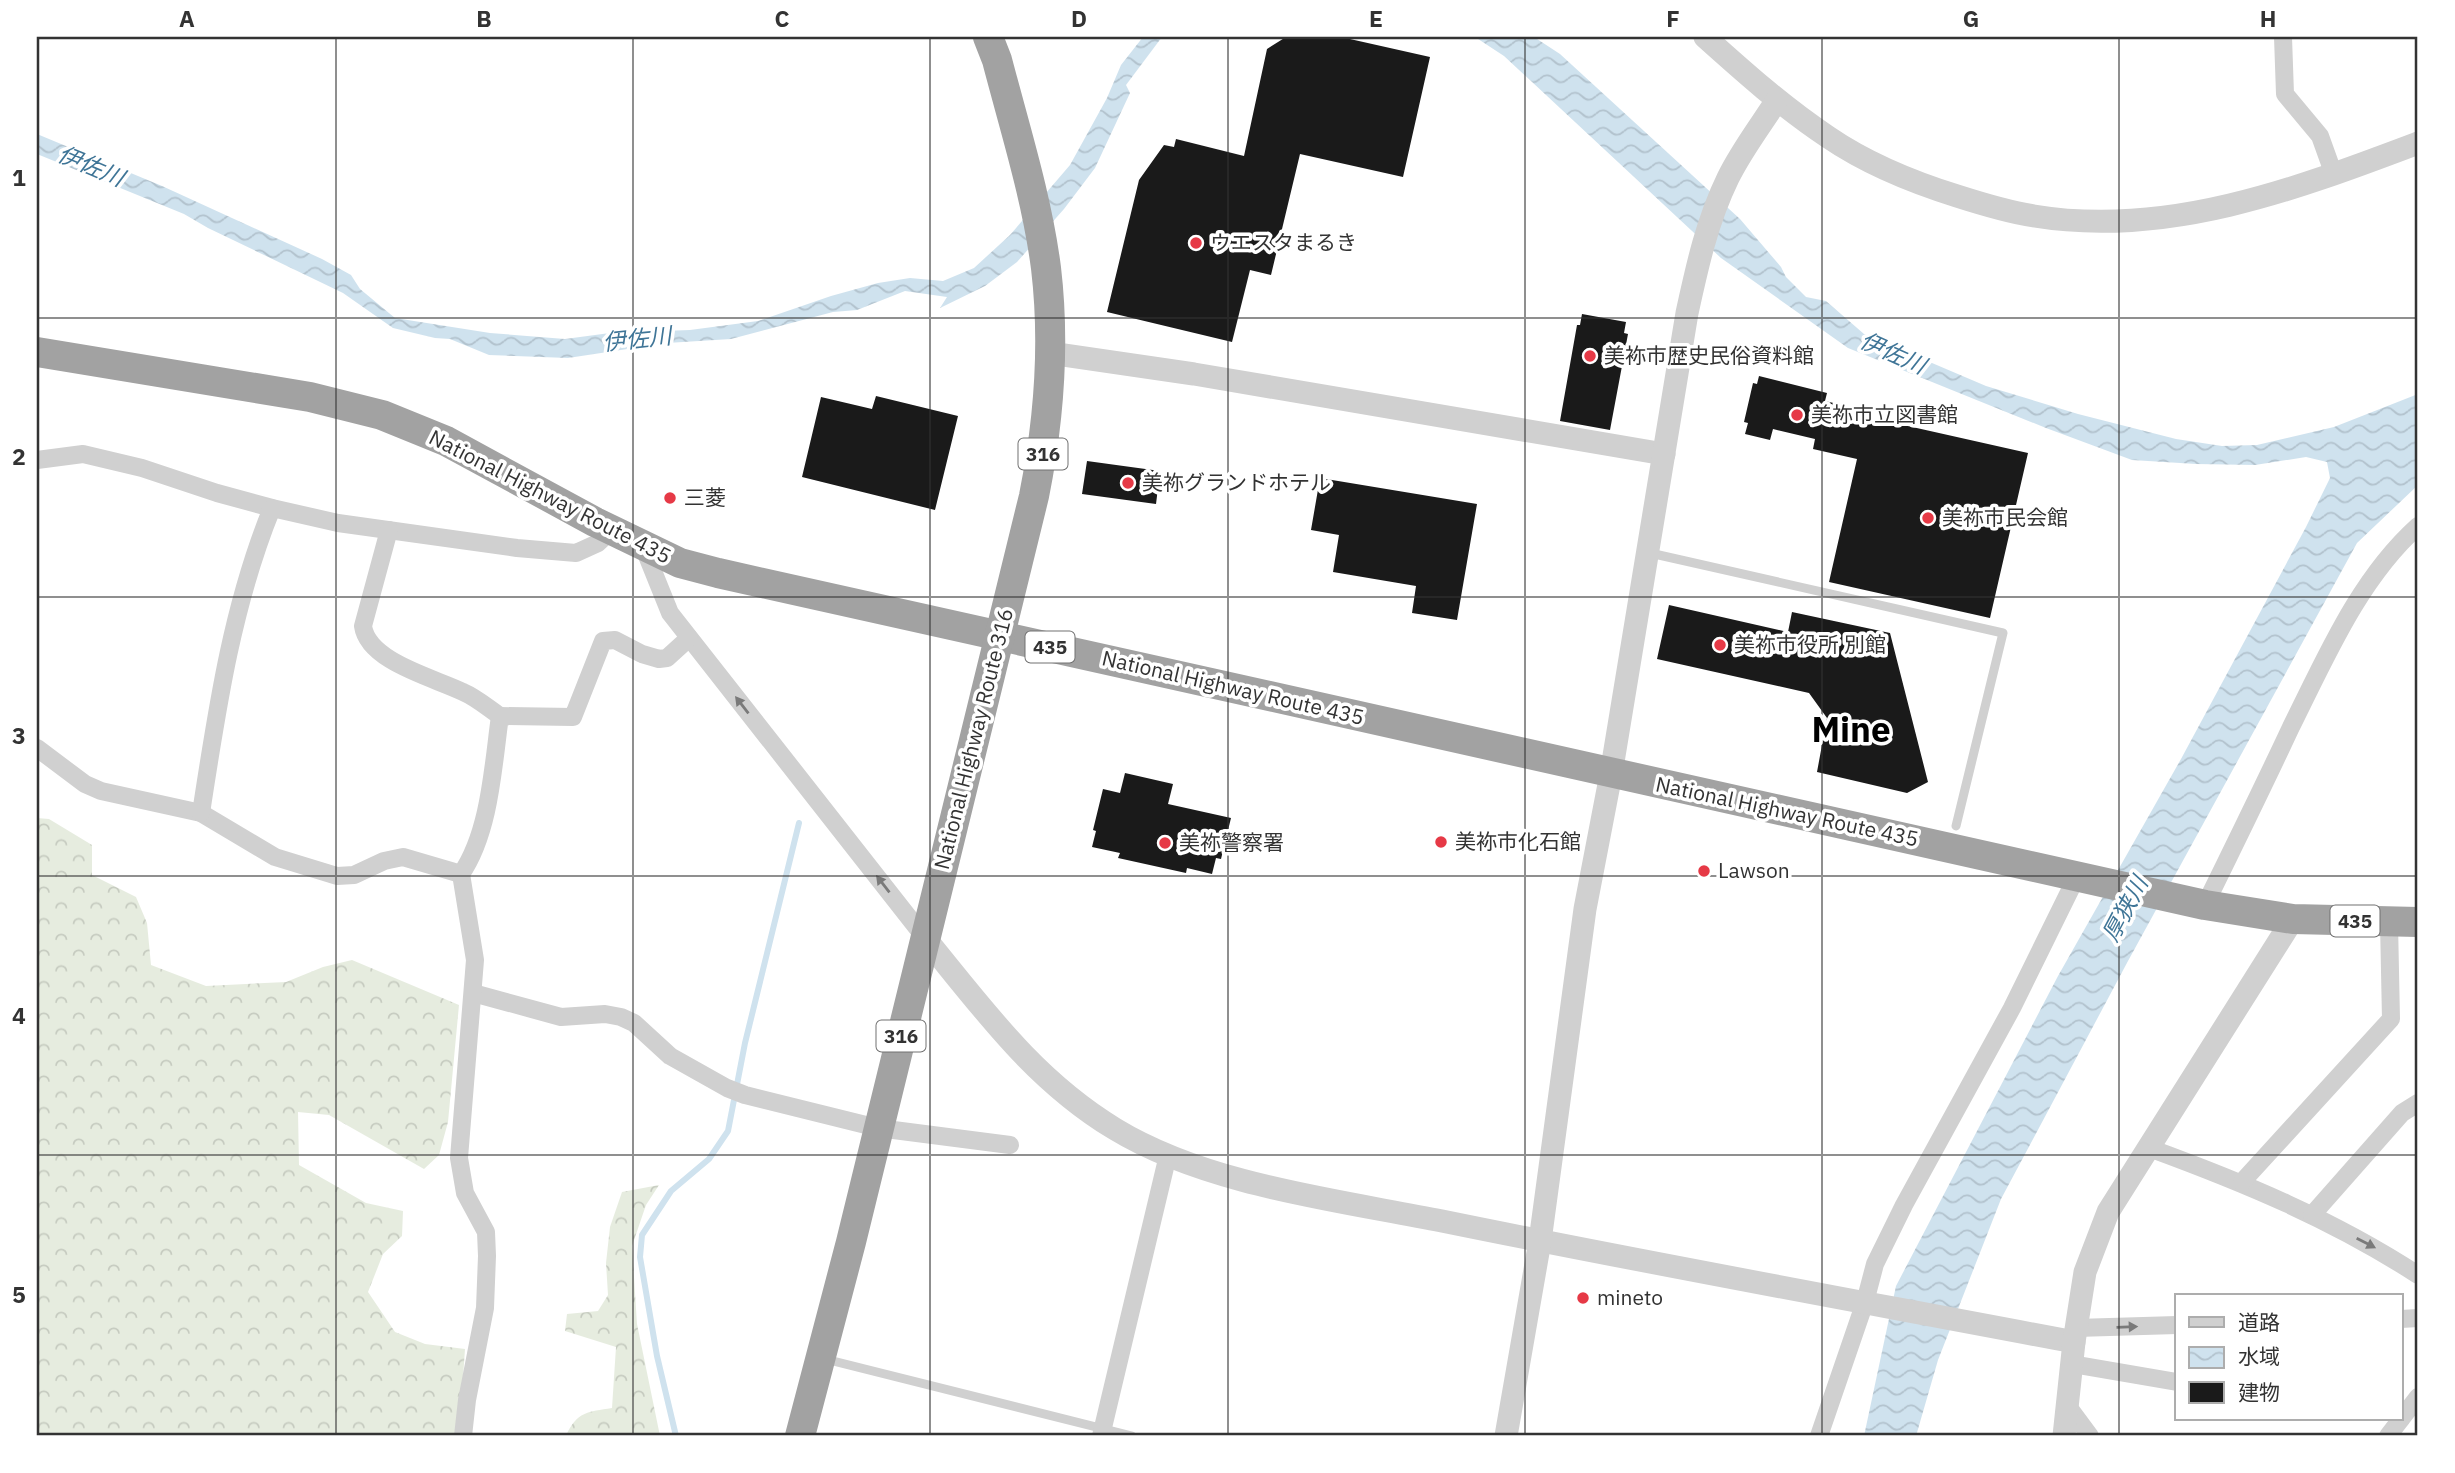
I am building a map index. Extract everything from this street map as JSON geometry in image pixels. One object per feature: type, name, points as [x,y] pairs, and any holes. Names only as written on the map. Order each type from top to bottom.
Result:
[{"type":"highway","name":"National Highway Route 316","points":[[800,1436],[1044,448],[1050,353],[1046,267],[1021,152],[997,60],[988,37]]},
{"type":"highway","name":"National Highway Route 435","points":[[37,352],[310,397],[382,415],[446,441],[680,564],[2197,903],[2292,919],[2404,922]]},
{"type":"street","points":[[1704,37],[1777,100],[1829,138],[1879,166],[1976,203],[2033,216],[2087,222],[2141,220],[2202,212],[2260,198],[2334,175],[2418,143]]},
{"type":"street","points":[[2283,37],[2285,94],[2320,136],[2334,175]]},
{"type":"street","points":[[1506,1436],[1540,1241],[1585,909],[1611,774],[1687,313],[1712,215],[1729,176],[1777,100]]},
{"type":"street","points":[[1050,353],[1194,374],[1664,454]]},
{"type":"street","points":[[37,460],[83,454],[142,468],[216,493],[338,523],[517,548],[576,553],[598,543],[612,530]]},
{"type":"street","points":[[201,813],[224,667],[257,544],[272,508]]},
{"type":"street","points":[[2197,903],[2365,589],[2399,543],[2418,526]]},
{"type":"street","points":[[389,530],[363,626],[364,635],[371,645],[415,674],[460,690],[500,716],[573,717],[603,641],[615,640],[642,654],[659,659],[667,658],[690,638]]},
{"type":"street","points":[[643,546],[670,613],[925,938],[1005,1036],[1050,1083],[1115,1129],[1168,1155],[1222,1174],[1275,1187],[1540,1241],[1970,1322],[2074,1345],[2175,1381]]},
{"type":"street","points":[[463,1436],[467,1400],[485,1308],[487,1256],[486,1232],[465,1193],[459,1158],[475,960],[461,874],[470,861],[491,793],[500,716]]},
{"type":"street","points":[[37,748],[85,784],[101,791],[201,813],[275,857],[337,876],[354,875],[384,861],[403,858],[461,874]]},
{"type":"street","points":[[1819,1436],[1870,1303],[1875,1264],[2082,877]]},
{"type":"street","points":[[2064,1436],[2085,1272],[2108,1212],[2292,919]]},
{"type":"street","points":[[2242,1182],[2391,1019],[2404,922]]},
{"type":"street","points":[[473,993],[561,1017],[606,1014],[621,1017],[641,1028],[670,1056],[727,1088],[746,1095],[878,1128],[1010,1145]]},
{"type":"street","points":[[2312,1215],[2402,1113],[2418,1103]]},
{"type":"street","points":[[2149,1148],[2242,1182],[2312,1215],[2382,1251],[2418,1275]]},
{"type":"street","points":[[1102,1432],[1168,1155]]},
{"type":"street","points":[[2074,1345],[2175,1325]]},
{"type":"street","points":[[2402,1417],[2418,1396]]},
{"type":"street","points":[[2067,1405],[2091,1436]]},
{"type":"street","points":[[2388,1436],[2400,1420]]},
{"type":"lane","points":[[1648,552],[2003,633],[1956,826]]},
{"type":"lane","points":[[820,1357],[1102,1432],[1132,1436]]},
{"type":"green space","points":[[37,818],[49,819],[92,845],[92,875],[136,897],[147,923],[151,965],[206,986],[286,982],[323,967],[352,960],[459,1005],[448,1122],[439,1155],[424,1169],[329,1115],[298,1112],[299,1165],[366,1203],[403,1211],[402,1236],[383,1254],[368,1292],[395,1332],[425,1344],[465,1349],[460,1421],[467,1436],[37,1436]]},
{"type":"green space","points":[[659,1185],[646,1205],[632,1246],[637,1324],[660,1436],[566,1436],[579,1417],[612,1408],[616,1347],[565,1331],[567,1314],[598,1311],[608,1295],[606,1263],[610,1227],[622,1192]]},
{"type":"water","name":"伊佐川","points":[[1143,37],[1162,37],[1126,85],[1130,93],[1095,168],[1064,209],[1017,262],[985,286],[940,308],[947,297],[905,291],[857,310],[833,312],[731,339],[667,343],[568,358],[489,355],[450,339],[393,328],[343,293],[184,214],[37,154],[37,134],[162,186],[322,259],[351,275],[360,289],[395,318],[490,333],[565,339],[610,333],[690,330],[758,321],[878,283],[910,278],[943,281],[974,268],[1010,235],[1070,165],[1107,98],[1121,65]]},
{"type":"water","points":[[1475,37],[1534,37],[1560,54],[1740,219],[1781,267],[1786,277],[1806,297],[1826,301],[1864,334],[1986,386],[2078,414],[2176,439],[2222,446],[2257,445],[2334,427],[2418,394],[2418,485],[2357,543],[2001,1199],[1938,1360],[1916,1436],[1864,1436],[1896,1286],[2058,976],[2181,759],[2306,527],[2330,478],[2327,462],[2306,457],[2255,465],[2132,460],[1848,348],[1721,258],[1504,56]]},
{"type":"building","points":[[1286,37],[1341,37],[1430,57],[1403,177],[1300,154],[1271,275],[1250,270],[1232,342],[1107,312],[1139,180],[1164,145],[1174,147],[1176,139],[1244,156],[1267,49]]},
{"type":"building","points":[[1582,314],[1626,322],[1624,333],[1628,334],[1610,430],[1560,421],[1577,325],[1580,325]]},
{"type":"building","name":"美祢市民会館","points":[[1759,376],[1827,393],[1825,401],[1851,407],[1850,413],[2028,453],[1990,618],[1829,582],[1857,459],[1813,449],[1815,439],[1773,429],[1770,440],[1745,434],[1748,423],[1744,422],[1753,383],[1757,384]]},
{"type":"building","points":[[876,396],[958,416],[935,510],[802,477],[821,397],[872,409]]},
{"type":"building","points":[[1087,461],[1160,471],[1156,504],[1082,494]]},
{"type":"building","points":[[1320,478],[1477,504],[1457,620],[1412,613],[1416,586],[1333,572],[1339,535],[1311,530]]},
{"type":"building","points":[[1669,605],[1788,632],[1792,612],[1890,633],[1928,782],[1907,793],[1817,772],[1827,718],[1809,693],[1657,659]]},
{"type":"building","points":[[1125,773],[1173,784],[1168,804],[1231,818],[1221,859],[1216,858],[1212,874],[1187,868],[1186,873],[1118,858],[1120,853],[1092,847],[1096,831],[1093,830],[1103,789],[1120,793]]},
{"type":"waterway","points":[[676,1436],[657,1356],[640,1257],[642,1235],[671,1191],[709,1159],[728,1131],[745,1043],[799,823]]},
{"type":"place","name":"ウエスタまるき","points":[[1196,243]]},
{"type":"place","name":"美袮市歴史民俗資料館","points":[[1590,356]]},
{"type":"place","name":"美祢市立図書館","points":[[1797,415]]},
{"type":"place","name":"美祢グランドホテル","points":[[1128,483]]},
{"type":"place","name":"三菱","points":[[670,498]]},
{"type":"place","name":"美祢市民会館","points":[[1928,518]]},
{"type":"place","name":"美祢市役所 別館","points":[[1720,645]]},
{"type":"place","name":"美袮市化石館","points":[[1441,842]]},
{"type":"place","name":"美祢警察署","points":[[1165,843]]},
{"type":"place","name":"Lawson","points":[[1704,871]]},
{"type":"place","name":"mineto","points":[[1583,1298]]},
{"type":"district","name":"Mine","points":[[1851,730]]},
{"type":"water label","name":"厚狭川","points":[[2125,909]]}]
